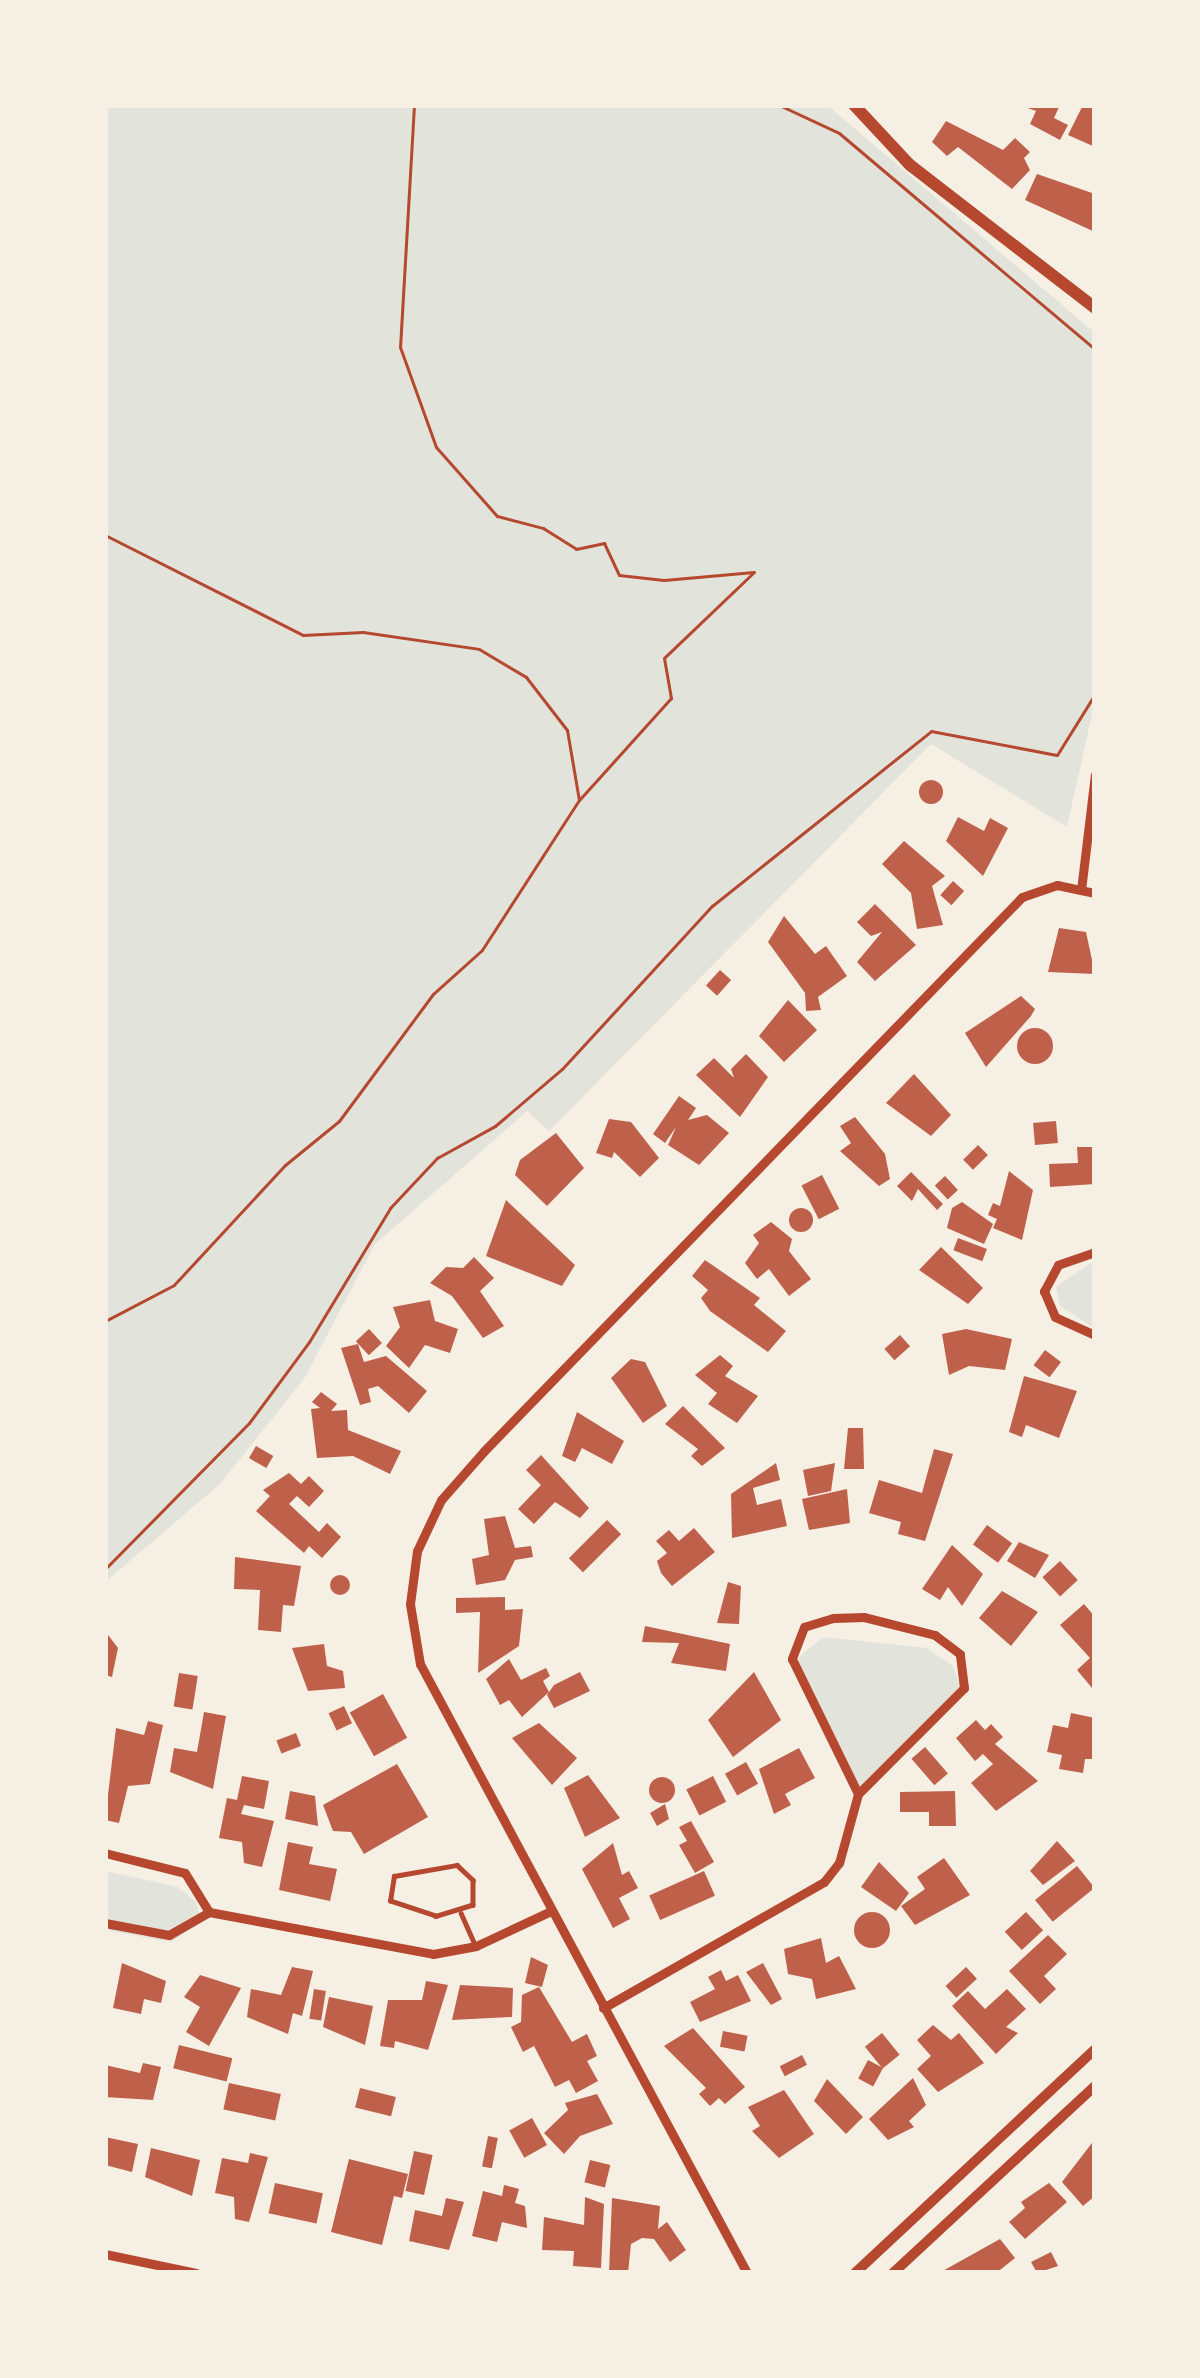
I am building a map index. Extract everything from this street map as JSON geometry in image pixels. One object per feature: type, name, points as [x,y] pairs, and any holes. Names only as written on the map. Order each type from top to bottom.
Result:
[{"type":"main road","points":[[854,105],[910,165],[1095,308]]},
{"type":"street","points":[[1081,890],[1095,775]]},
{"type":"street","points":[[747,2273],[420,1664],[410,1604],[430,1520],[484,1451],[1022,897],[1057,885],[1095,893]]},
{"type":"street","points":[[1095,1252],[1058,1265],[1044,1292],[1055,1317],[1095,1335]]},
{"type":"street","points":[[603,2008],[824,1882],[839,1863],[858,1794],[951,1708],[965,1666],[935,1635],[864,1616],[833,1618],[804,1627],[791,1659],[858,1794]]},
{"type":"street","points":[[105,1853],[185,1873],[209,1912]]},
{"type":"street","points":[[105,1924],[169,1935],[209,1912],[408,1952],[476,1946],[551,1911]]},
{"type":"street","points":[[855,2273],[1095,2049]]},
{"type":"street","points":[[893,2273],[1095,2086]]},
{"type":"street","points":[[105,2254],[196,2273]]},
{"type":"lane","points":[[464,1868],[477,1893],[460,1911],[400,1909],[390,1901],[389,1881],[464,1868]]},
{"type":"lane","points":[[460,1911],[476,1946]]},
{"type":"path","points":[[105,1322],[174,1285],[284,1165],[339,1121],[433,994],[482,950],[579,800],[671,698],[664,658],[754,572],[664,580],[619,574],[604,543],[576,549],[543,528],[497,516],[436,447],[400,347],[414,105]]},
{"type":"path","points":[[779,105],[839,134],[1095,349]]},
{"type":"path","points":[[105,535],[303,635],[363,632],[479,649],[526,677],[567,730],[579,800]]},
{"type":"path","points":[[105,1569],[249,1423],[309,1342],[390,1208],[437,1158],[495,1126],[562,1070],[712,905],[931,731],[1057,755],[1095,694]]},
{"type":"shaded area","points":[[105,105],[827,105],[1095,333],[1095,701],[1067,827],[931,744],[549,1131],[527,1111],[375,1244],[304,1379],[220,1484],[105,1582]]},
{"type":"shaded area","points":[[1095,1260],[1095,1329],[1060,1306],[1056,1287]]},
{"type":"shaded area","points":[[823,1637],[927,1648],[953,1666],[962,1692],[862,1787],[850,1780],[803,1684],[798,1658]]},
{"type":"shaded area","points":[[105,1871],[178,1887],[197,1903],[200,1922],[171,1942],[105,1930]]},
{"type":"building","points":[[1019,105],[1060,105],[1054,118],[1068,125],[1060,140],[1030,124],[1036,111]]},
{"type":"building","points":[[1083,105],[1095,105],[1095,147],[1068,135]]},
{"type":"building","points":[[946,121],[1003,150],[1015,138],[1030,152],[1024,158],[1030,170],[1012,189],[958,147],[947,156],[932,142]]},
{"type":"building","points":[[1037,174],[1095,194],[1095,232],[1025,200]]},
{"type":"building","points":[[931,780],[943,792],[931,804],[919,792]]},
{"type":"building","points":[[958,817],[984,831],[990,818],[1008,828],[983,876],[946,841]]},
{"type":"building","points":[[904,841],[945,876],[932,886],[943,925],[917,929],[911,893],[882,864]]},
{"type":"building","points":[[953,881],[964,891],[951,905],[940,895]]},
{"type":"building","points":[[875,904],[916,945],[875,981],[857,962],[882,932],[871,936],[857,922]]},
{"type":"building","points":[[784,916],[815,954],[826,946],[847,976],[818,997],[821,1010],[806,1011],[805,993],[768,942]]},
{"type":"building","points":[[1059,928],[1086,932],[1095,974],[1048,972]]},
{"type":"building","points":[[720,970],[731,980],[717,996],[706,986]]},
{"type":"building","points":[[1021,996],[1035,1009],[986,1067],[965,1033]]},
{"type":"building","points":[[788,1000],[817,1030],[784,1062],[759,1036]]},
{"type":"building","points":[[1035,1028],[1047,1034],[1053,1046],[1047,1058],[1035,1064],[1023,1058],[1017,1046],[1023,1034]]},
{"type":"building","points":[[746,1054],[768,1077],[740,1117],[696,1075],[714,1058],[734,1078],[731,1069]]},
{"type":"building","points":[[914,1074],[951,1115],[931,1136],[886,1103]]},
{"type":"building","points":[[679,1096],[696,1108],[688,1120],[707,1115],[729,1133],[699,1165],[668,1145],[676,1127],[665,1143],[653,1134]]},
{"type":"building","points":[[855,1117],[885,1154],[890,1179],[879,1186],[840,1151],[851,1143],[840,1126]]},
{"type":"building","points":[[609,1119],[631,1122],[659,1158],[640,1177],[614,1152],[612,1158],[596,1153]]},
{"type":"building","points":[[1056,1121],[1058,1143],[1035,1145],[1033,1123]]},
{"type":"building","points":[[556,1133],[584,1168],[547,1206],[515,1175],[520,1160]]},
{"type":"building","points":[[978,1145],[988,1155],[973,1170],[963,1160]]},
{"type":"building","points":[[1077,1147],[1095,1147],[1095,1184],[1050,1187],[1049,1164],[1078,1163]]},
{"type":"building","points":[[1009,1171],[1033,1190],[1022,1240],[993,1228],[997,1219],[988,1215],[993,1203],[1000,1206]]},
{"type":"building","points":[[911,1172],[943,1204],[937,1210],[918,1189],[912,1201],[897,1186]]},
{"type":"building","points":[[822,1175],[839,1209],[819,1219],[802,1185]]},
{"type":"building","points":[[945,1176],[958,1190],[948,1199],[935,1186]]},
{"type":"building","points":[[506,1200],[575,1265],[562,1286],[486,1256]]},
{"type":"building","points":[[962,1202],[993,1224],[984,1244],[947,1228],[952,1208]]},
{"type":"building","points":[[801,1208],[810,1211],[810,1229],[801,1232],[792,1229],[789,1220],[792,1211]]},
{"type":"building","points":[[771,1222],[792,1239],[789,1251],[811,1279],[789,1296],[769,1269],[757,1279],[745,1263],[759,1243],[753,1235]]},
{"type":"building","points":[[958,1238],[987,1249],[982,1261],[953,1250]]},
{"type":"building","points":[[941,1247],[983,1288],[968,1304],[919,1270]]},
{"type":"building","points":[[474,1257],[494,1278],[480,1291],[504,1326],[483,1338],[452,1296],[430,1283],[446,1267],[463,1268]]},
{"type":"building","points":[[705,1260],[760,1298],[754,1305],[786,1331],[768,1352],[710,1311],[701,1298],[708,1290],[692,1276]]},
{"type":"building","points":[[430,1300],[435,1321],[458,1329],[450,1353],[425,1345],[409,1368],[386,1346],[400,1327],[393,1307]]},
{"type":"building","points":[[369,1329],[382,1343],[369,1355],[356,1341]]},
{"type":"building","points":[[966,1329],[1012,1339],[1005,1370],[969,1366],[949,1375],[942,1334]]},
{"type":"building","points":[[900,1335],[910,1346],[894,1360],[884,1349]]},
{"type":"building","points":[[358,1344],[364,1362],[386,1356],[427,1391],[409,1413],[378,1386],[368,1389],[371,1402],[360,1405],[341,1348]]},
{"type":"building","points":[[1045,1350],[1061,1362],[1050,1377],[1034,1365]]},
{"type":"building","points":[[720,1355],[733,1366],[725,1376],[758,1396],[737,1423],[708,1404],[717,1393],[695,1375]]},
{"type":"building","points":[[631,1359],[645,1362],[667,1406],[643,1423],[611,1378]]},
{"type":"building","points":[[1024,1376],[1077,1391],[1059,1438],[1026,1425],[1022,1437],[1009,1432]]},
{"type":"building","points":[[321,1392],[337,1404],[331,1411],[347,1410],[348,1430],[401,1451],[390,1474],[353,1456],[317,1458],[311,1409],[320,1408],[312,1402]]},
{"type":"building","points":[[683,1406],[725,1448],[702,1466],[691,1456],[698,1449],[665,1424]]},
{"type":"building","points":[[577,1412],[624,1441],[612,1464],[582,1448],[575,1462],[562,1456]]},
{"type":"building","points":[[848,1428],[863,1428],[864,1469],[844,1469]]},
{"type":"building","points":[[256,1446],[273,1456],[266,1468],[249,1458]]},
{"type":"building","points":[[934,1449],[953,1454],[925,1541],[898,1534],[901,1522],[869,1513],[879,1480],[922,1493]]},
{"type":"building","points":[[541,1455],[589,1508],[580,1518],[555,1502],[534,1524],[518,1509],[541,1485],[526,1470]]},
{"type":"building","points":[[776,1463],[780,1480],[753,1488],[757,1505],[781,1499],[787,1526],[732,1538],[731,1494]]},
{"type":"building","points":[[835,1463],[831,1491],[808,1496],[803,1470]]},
{"type":"building","points":[[289,1473],[301,1484],[309,1476],[324,1491],[309,1507],[297,1496],[289,1504],[319,1532],[327,1523],[341,1537],[322,1558],[309,1546],[304,1553],[256,1511],[270,1496],[263,1490]]},
{"type":"building","points":[[847,1489],[850,1523],[809,1530],[802,1499]]},
{"type":"building","points":[[505,1516],[515,1548],[531,1546],[533,1557],[515,1560],[505,1580],[476,1585],[472,1559],[489,1555],[484,1519]]},
{"type":"building","points":[[607,1520],[621,1534],[583,1572],[569,1558]]},
{"type":"building","points":[[987,1525],[1012,1543],[998,1563],[973,1544]]},
{"type":"building","points":[[694,1528],[715,1552],[672,1586],[657,1561],[667,1553],[656,1541],[669,1530],[679,1541]]},
{"type":"building","points":[[1019,1542],[1049,1555],[1035,1578],[1007,1561]]},
{"type":"building","points":[[952,1545],[983,1574],[962,1606],[948,1587],[940,1600],[922,1589]]},
{"type":"building","points":[[235,1557],[301,1566],[294,1606],[283,1605],[281,1632],[258,1630],[260,1590],[234,1589]]},
{"type":"building","points":[[1060,1561],[1078,1580],[1060,1596],[1042,1577]]},
{"type":"building","points":[[340,1575],[350,1585],[340,1595],[330,1585]]},
{"type":"building","points":[[728,1582],[741,1586],[739,1624],[717,1623]]},
{"type":"building","points":[[1002,1591],[1038,1612],[1011,1646],[979,1618]]},
{"type":"building","points":[[505,1597],[505,1610],[523,1609],[519,1646],[478,1673],[480,1612],[456,1613],[456,1598]]},
{"type":"building","points":[[1084,1604],[1095,1617],[1092,1688],[1077,1670],[1090,1658],[1060,1625]]},
{"type":"building","points":[[645,1626],[730,1644],[726,1671],[671,1663],[679,1643],[642,1642]]},
{"type":"building","points":[[105,1631],[118,1648],[112,1677],[105,1675]]},
{"type":"building","points":[[324,1644],[327,1666],[343,1671],[345,1688],[308,1691],[292,1648]]},
{"type":"building","points":[[509,1659],[521,1680],[546,1668],[550,1676],[543,1681],[549,1692],[522,1717],[509,1700],[500,1705],[486,1679]]},
{"type":"building","points":[[580,1672],[590,1691],[554,1708],[547,1695],[554,1685]]},
{"type":"building","points":[[754,1672],[781,1720],[733,1757],[708,1720]]},
{"type":"building","points":[[179,1673],[198,1676],[192,1710],[174,1707]]},
{"type":"building","points":[[383,1694],[407,1738],[374,1756],[350,1712]]},
{"type":"building","points":[[344,1706],[352,1723],[337,1730],[329,1713]]},
{"type":"building","points":[[204,1712],[226,1716],[213,1789],[170,1772],[174,1748],[197,1752]]},
{"type":"building","points":[[1071,1713],[1095,1718],[1095,1759],[1085,1759],[1083,1773],[1059,1769],[1062,1755],[1047,1752],[1053,1725],[1068,1728]]},
{"type":"building","points":[[976,1720],[985,1730],[991,1724],[1003,1737],[995,1744],[1038,1781],[996,1811],[971,1783],[993,1764],[983,1754],[975,1761],[956,1738]]},
{"type":"building","points":[[148,1721],[163,1725],[150,1784],[128,1786],[119,1823],[105,1820],[116,1728],[144,1735]]},
{"type":"building","points":[[539,1723],[577,1758],[552,1785],[512,1738]]},
{"type":"building","points":[[296,1733],[301,1746],[281,1754],[276,1741]]},
{"type":"building","points":[[925,1747],[948,1773],[934,1785],[911,1759]]},
{"type":"building","points":[[799,1748],[815,1778],[785,1794],[791,1805],[774,1814],[759,1769]]},
{"type":"building","points":[[746,1762],[758,1784],[737,1796],[725,1774]]},
{"type":"building","points":[[397,1764],[428,1817],[364,1854],[351,1832],[333,1831],[323,1805]]},
{"type":"building","points":[[588,1775],[620,1818],[585,1837],[564,1788]]},
{"type":"building","points":[[242,1776],[269,1781],[264,1809],[244,1805],[241,1814],[274,1821],[262,1867],[244,1863],[242,1842],[219,1838],[227,1798],[237,1800]]},
{"type":"building","points":[[713,1776],[726,1802],[699,1815],[686,1790]]},
{"type":"building","points":[[662,1777],[675,1790],[662,1803],[649,1790]]},
{"type":"building","points":[[290,1791],[315,1796],[318,1826],[285,1819]]},
{"type":"building","points":[[955,1791],[956,1826],[929,1826],[929,1812],[900,1812],[900,1792]]},
{"type":"building","points":[[665,1804],[669,1819],[657,1826],[650,1813]]},
{"type":"building","points":[[691,1821],[714,1862],[695,1873],[679,1845],[687,1841],[679,1827]]},
{"type":"building","points":[[1057,1841],[1075,1861],[1043,1885],[1030,1871]]},
{"type":"building","points":[[288,1842],[313,1847],[309,1864],[337,1869],[330,1901],[279,1890]]},
{"type":"building","points":[[613,1843],[622,1875],[629,1871],[638,1888],[619,1898],[630,1919],[613,1928],[582,1869]]},
{"type":"building","points":[[944,1858],[970,1895],[915,1925],[901,1906],[925,1889],[917,1877]]},
{"type":"building","points":[[879,1862],[909,1893],[896,1911],[861,1887]]},
{"type":"building","points":[[1077,1866],[1095,1888],[1053,1922],[1035,1900]]},
{"type":"building","points":[[704,1871],[715,1896],[660,1920],[649,1895]]},
{"type":"building","points":[[872,1912],[884,1918],[890,1930],[884,1942],[872,1948],[860,1942],[854,1930],[860,1918]]},
{"type":"building","points":[[1026,1912],[1043,1930],[1022,1950],[1005,1932]]},
{"type":"building","points":[[1048,1935],[1067,1954],[1044,1976],[1056,1989],[1040,2004],[1009,1971]]},
{"type":"building","points":[[821,1938],[826,1963],[839,1956],[856,1989],[816,1999],[812,1979],[788,1974],[784,1949]]},
{"type":"building","points":[[531,1957],[548,1965],[542,1987],[525,1983]]},
{"type":"building","points":[[122,1963],[166,1981],[161,2003],[144,1999],[141,2014],[113,2008]]},
{"type":"building","points":[[763,1963],[782,1999],[771,2005],[746,1972]]},
{"type":"building","points":[[292,1967],[313,1971],[302,2016],[293,2013],[288,2034],[247,2017],[251,1989],[281,1995]]},
{"type":"building","points":[[966,1967],[977,1979],[956,1998],[946,1986]]},
{"type":"building","points":[[721,1970],[726,1981],[738,1975],[751,2001],[700,2022],[690,2002],[715,1989],[708,1977]]},
{"type":"building","points":[[200,1975],[241,1988],[209,2046],[186,2032],[200,2007],[184,1997]]},
{"type":"building","points":[[426,1981],[448,1985],[428,2050],[395,2041],[394,2048],[380,2046],[388,2000],[422,2000]]},
{"type":"building","points":[[460,1985],[513,1988],[512,2017],[452,2020]]},
{"type":"building","points":[[539,1987],[572,2042],[587,2034],[597,2056],[587,2061],[598,2081],[576,2093],[569,2080],[555,2087],[534,2046],[523,2052],[511,2027],[521,2022],[522,1995]]},
{"type":"building","points":[[314,1989],[326,1991],[321,2021],[309,2019]]},
{"type":"building","points":[[1007,1989],[1026,2009],[1006,2027],[1018,2033],[996,2054],[952,2006],[968,1991],[985,2009]]},
{"type":"building","points":[[329,1997],[373,2006],[365,2045],[323,2027]]},
{"type":"building","points":[[933,2025],[951,2040],[959,2033],[984,2063],[938,2092],[917,2069],[931,2056],[917,2040]]},
{"type":"building","points":[[693,2028],[745,2087],[725,2104],[719,2098],[710,2106],[699,2094],[706,2088],[664,2046]]},
{"type":"building","points":[[723,2031],[748,2036],[744,2051],[720,2047]]},
{"type":"building","points":[[882,2033],[900,2055],[883,2069],[865,2047]]},
{"type":"building","points":[[179,2045],[232,2058],[227,2082],[173,2068]]},
{"type":"building","points":[[802,2055],[807,2065],[785,2076],[780,2066]]},
{"type":"building","points":[[868,2060],[883,2068],[873,2087],[858,2079]]},
{"type":"building","points":[[143,2063],[161,2067],[153,2100],[105,2097],[105,2065],[140,2073]]},
{"type":"building","points":[[913,2078],[926,2105],[909,2121],[914,2127],[888,2140],[869,2119]]},
{"type":"building","points":[[827,2079],[863,2117],[846,2134],[814,2101]]},
{"type":"building","points":[[229,2083],[281,2094],[275,2120],[223,2109]]},
{"type":"building","points":[[360,2088],[396,2097],[391,2116],[355,2107]]},
{"type":"building","points":[[784,2090],[814,2134],[779,2158],[752,2131],[760,2126],[748,2107]]},
{"type":"building","points":[[597,2094],[613,2124],[580,2136],[564,2154],[544,2133],[568,2110],[565,2103]]},
{"type":"building","points":[[532,2118],[547,2145],[524,2158],[509,2131]]},
{"type":"building","points":[[488,2136],[498,2138],[492,2168],[482,2166]]},
{"type":"building","points":[[105,2137],[138,2144],[132,2172],[105,2165]]},
{"type":"building","points":[[1095,2139],[1095,2196],[1083,2206],[1062,2182]]},
{"type":"building","points":[[151,2148],[200,2160],[192,2196],[145,2177]]},
{"type":"building","points":[[414,2151],[433,2155],[424,2195],[405,2191]]},
{"type":"building","points":[[250,2153],[268,2157],[249,2222],[235,2219],[234,2197],[215,2193],[222,2158],[248,2163]]},
{"type":"building","points":[[349,2159],[408,2174],[402,2198],[394,2196],[382,2245],[331,2232]]},
{"type":"building","points":[[590,2160],[610,2165],[605,2187],[584,2182]]},
{"type":"building","points":[[275,2183],[323,2193],[316,2224],[269,2213]]},
{"type":"building","points":[[1049,2183],[1067,2202],[1025,2239],[1009,2222],[1025,2208],[1021,2202]]},
{"type":"building","points":[[504,2185],[519,2189],[515,2203],[525,2206],[527,2228],[502,2222],[497,2242],[472,2236],[483,2191],[502,2196]]},
{"type":"building","points":[[585,2197],[604,2204],[601,2268],[573,2266],[574,2251],[542,2250],[544,2217],[584,2225]]},
{"type":"building","points":[[446,2198],[464,2202],[449,2250],[409,2241],[415,2210],[442,2216]]},
{"type":"building","points":[[612,2198],[660,2206],[658,2229],[667,2222],[686,2250],[670,2262],[654,2239],[642,2238],[631,2244],[628,2273],[609,2273]]},
{"type":"building","points":[[1000,2239],[1015,2258],[1000,2270],[939,2273]]},
{"type":"building","points":[[1051,2252],[1058,2266],[1037,2273],[1031,2262]]}]
